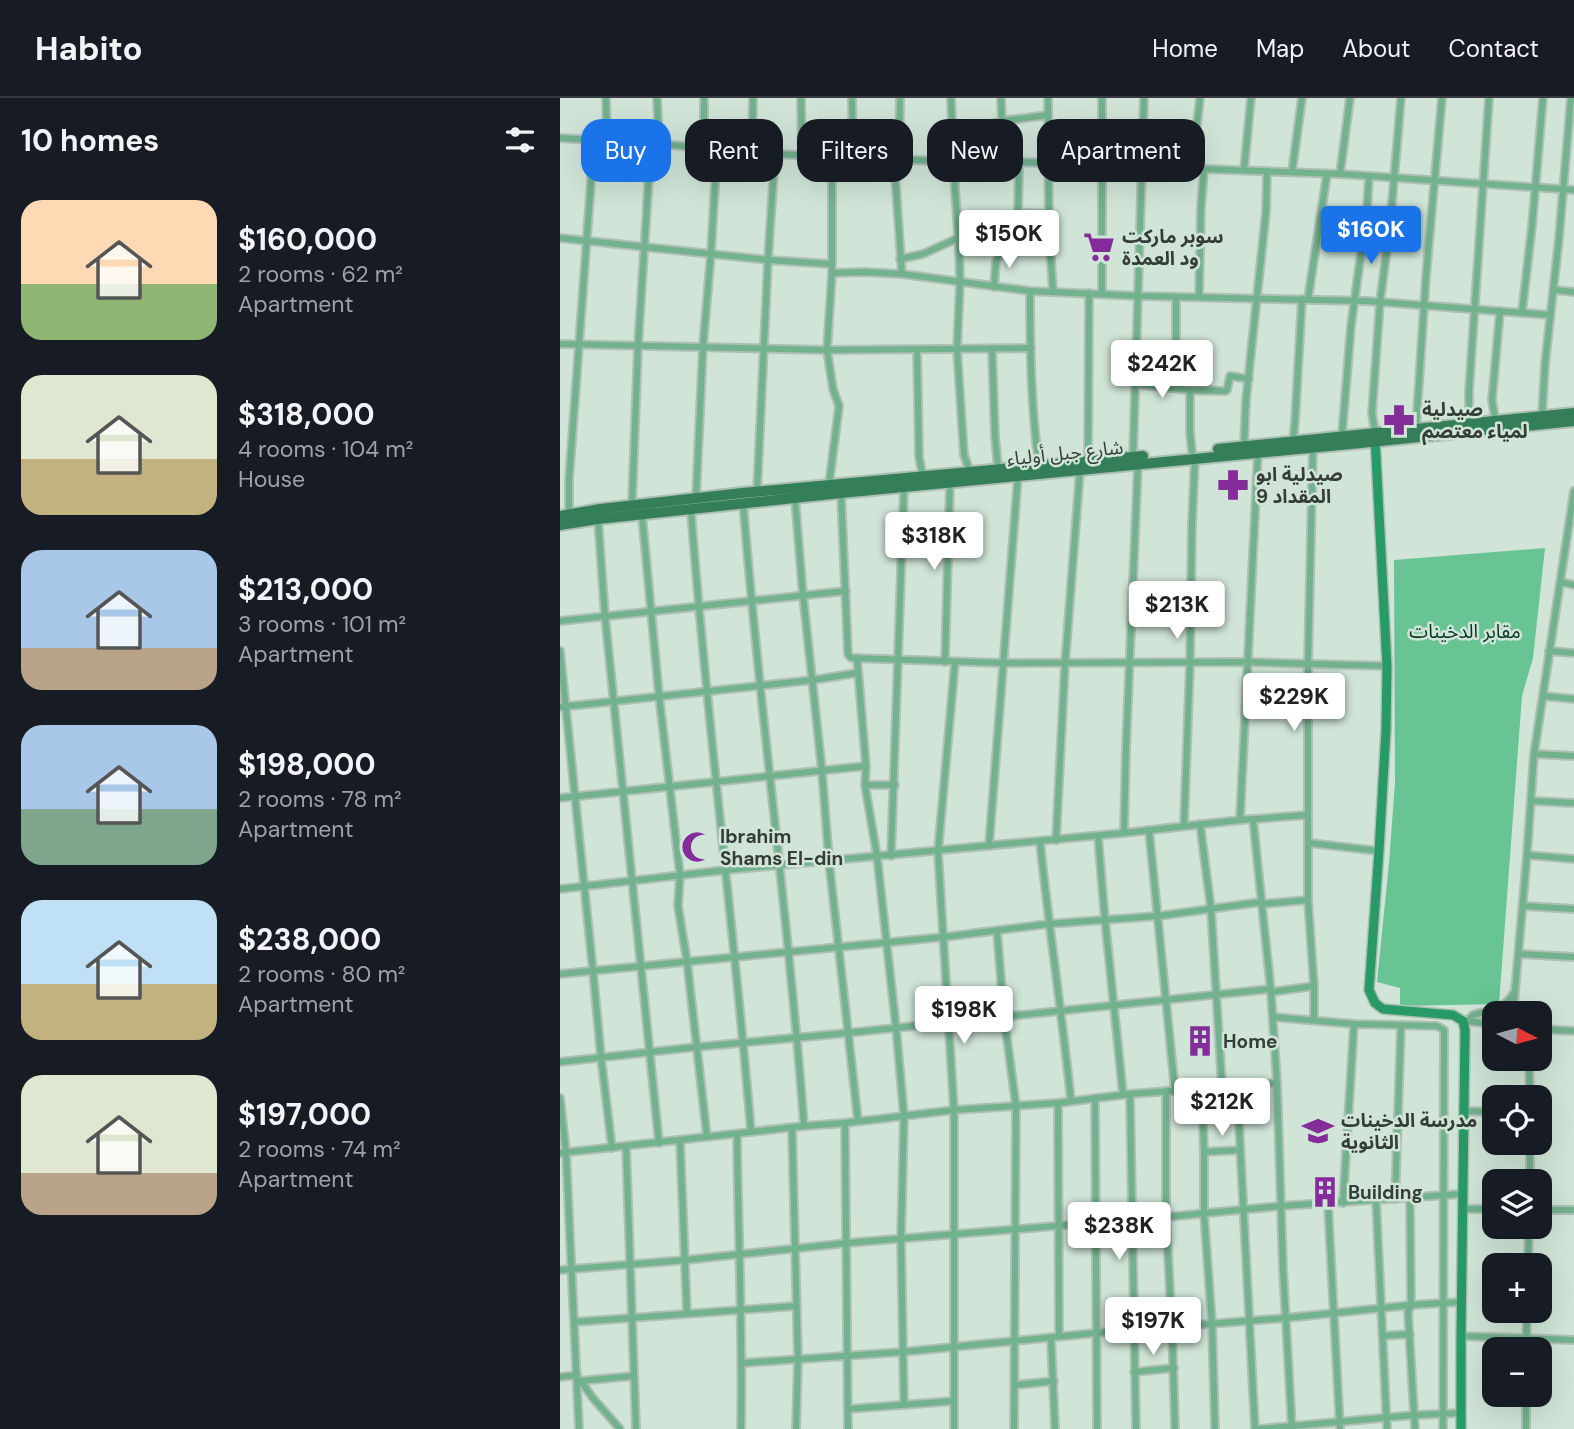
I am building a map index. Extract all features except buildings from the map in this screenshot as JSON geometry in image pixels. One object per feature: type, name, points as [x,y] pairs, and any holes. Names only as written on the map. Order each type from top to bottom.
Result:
[{"type":"main road","name":"شارع جبل أولياء","points":[[1194,454],[1314,447],[1416,428],[1469,423],[1496,425],[1574,413]]},
{"type":"main road","name":"شارع جبل أولياء","points":[[560,525],[691,510],[743,499],[757,492],[1039,466],[1080,470],[1136,460],[1342,435],[1375,437],[1496,425],[1574,421]]},
{"type":"main road","name":"شارع جبل أولياء","points":[[564,515],[696,498],[795,499],[1018,476],[1088,461],[1136,460]]},
{"type":"street","points":[[606,98],[606,119]]},
{"type":"street","points":[[656,119],[657,98]]},
{"type":"street","points":[[704,98],[704,119]]},
{"type":"street","points":[[752,98],[752,119]]},
{"type":"street","points":[[802,98],[802,119]]},
{"type":"street","points":[[852,98],[852,119]]},
{"type":"street","points":[[899,119],[900,98]]},
{"type":"street","points":[[951,98],[952,119]]},
{"type":"street","points":[[1000,98],[1002,119]]},
{"type":"street","points":[[1048,98],[1048,119]]},
{"type":"street","points":[[1102,98],[1102,119]]},
{"type":"street","points":[[1143,119],[1144,98]]},
{"type":"street","points":[[1198,119],[1200,98]]},
{"type":"street","points":[[1244,170],[1251,98]]},
{"type":"street","points":[[1292,172],[1302,98]]},
{"type":"street","points":[[1340,174],[1350,98]]},
{"type":"street","points":[[1401,98],[1380,302],[1372,413],[1387,666],[1386,730],[1369,990],[1374,1003],[1383,1009],[1453,1015],[1466,1021],[1482,1023]]},
{"type":"street","points":[[1416,428],[1442,98]]},
{"type":"street","points":[[1469,423],[1489,98]]},
{"type":"street","points":[[1522,312],[1543,98]]},
{"type":"street","points":[[1542,416],[1571,98]]},
{"type":"street","points":[[1017,119],[1048,115]]},
{"type":"street","points":[[560,138],[581,140]]},
{"type":"street","points":[[1205,169],[1326,173],[1574,190]]},
{"type":"street","points":[[1244,446],[1266,212],[1267,171]]},
{"type":"street","points":[[1293,441],[1305,299],[1326,173]]},
{"type":"street","points":[[1342,435],[1354,301],[1370,176]]},
{"type":"street","points":[[564,515],[569,480],[591,182]]},
{"type":"street","points":[[632,505],[638,346],[651,182]]},
{"type":"street","points":[[696,498],[703,346],[715,182]]},
{"type":"street","points":[[757,492],[773,182]]},
{"type":"street","points":[[829,485],[839,406],[833,389],[827,350],[832,273],[832,182]]},
{"type":"street","points":[[897,182],[902,274]]},
{"type":"street","points":[[955,182],[960,282],[957,349],[964,455],[970,472]]},
{"type":"street","points":[[994,287],[996,261],[1018,213],[1019,182]]},
{"type":"street","points":[[1049,182],[1053,292]]},
{"type":"street","points":[[1101,182],[1101,293]]},
{"type":"street","points":[[1124,834],[1142,182]]},
{"type":"street","points":[[1199,297],[1203,182]]},
{"type":"street","points":[[1018,213],[1050,214]]},
{"type":"street","points":[[560,239],[832,264]]},
{"type":"street","points":[[900,258],[923,254],[959,241],[1004,247]]},
{"type":"street","points":[[832,273],[902,274],[1030,291],[1380,302],[1550,315]]},
{"type":"street","points":[[1553,290],[1574,292]]},
{"type":"street","points":[[1030,291],[1034,432],[1039,466]]},
{"type":"street","points":[[1088,461],[1089,293]]},
{"type":"street","points":[[1137,355],[1176,354],[1176,297]]},
{"type":"street","points":[[1496,425],[1492,400],[1500,311]]},
{"type":"street","points":[[560,344],[827,350],[1031,348]]},
{"type":"street","points":[[992,349],[998,469]]},
{"type":"street","points":[[917,350],[919,457],[923,477]]},
{"type":"street","points":[[1136,384],[1225,391],[1230,376],[1249,379]]},
{"type":"street","points":[[1184,825],[1194,454],[1190,433],[1190,390]]},
{"type":"street","points":[[1314,447],[1308,663],[1308,900],[1314,1020]]},
{"type":"street","points":[[1240,820],[1258,452]]},
{"type":"street","points":[[1056,840],[1065,664],[1080,470]]},
{"type":"street","points":[[989,846],[1018,476]]},
{"type":"street","points":[[945,662],[950,482]]},
{"type":"street","points":[[891,856],[904,486]]},
{"type":"street","points":[[1514,1001],[1534,754],[1574,491]]},
{"type":"street","points":[[841,493],[848,654],[851,658],[1065,664],[1247,662],[1387,666]]},
{"type":"street","points":[[743,499],[750,600],[780,866],[804,1126]]},
{"type":"street","points":[[795,499],[837,946],[858,1121]]},
{"type":"street","points":[[691,510],[706,691],[744,1042],[751,1132]]},
{"type":"street","points":[[642,515],[680,875],[678,902],[707,1137]]},
{"type":"street","points":[[598,519],[613,700],[659,1143]]},
{"type":"street","points":[[1561,582],[1574,585]]},
{"type":"street","points":[[560,621],[846,590]]},
{"type":"street","points":[[560,651],[563,706],[612,1148]]},
{"type":"street","points":[[1549,651],[1574,653]]},
{"type":"street","points":[[857,659],[866,766],[865,785],[877,856],[904,1116],[901,1240],[904,1405]]},
{"type":"street","points":[[954,662],[938,852],[954,1110],[954,1429]]},
{"type":"street","points":[[563,706],[857,673]]},
{"type":"street","points":[[1543,696],[1574,699]]},
{"type":"street","points":[[1534,754],[1574,756]]},
{"type":"street","points":[[560,798],[866,766]]},
{"type":"street","points":[[865,785],[895,785]]},
{"type":"street","points":[[1532,802],[1574,803]]},
{"type":"street","points":[[560,888],[1308,815]]},
{"type":"street","points":[[1253,819],[1273,1017],[1292,1427]]},
{"type":"street","points":[[1200,824],[1212,909],[1222,1086]]},
{"type":"street","points":[[1149,830],[1175,1091]]},
{"type":"street","points":[[1098,836],[1114,1006],[1127,1094],[1136,1429]]},
{"type":"street","points":[[1040,842],[1071,1101]]},
{"type":"street","points":[[1309,843],[1379,851]]},
{"type":"street","points":[[1527,855],[1574,859]]},
{"type":"street","points":[[560,974],[1308,900]]},
{"type":"street","points":[[1522,906],[1574,909]]},
{"type":"street","points":[[997,931],[1004,1016],[1016,1106],[1014,1429]]},
{"type":"street","points":[[1519,954],[1574,957]]},
{"type":"street","points":[[560,1062],[1114,1006],[1217,993],[1314,986]]},
{"type":"street","points":[[1461,1429],[1466,1021],[1473,1015],[1496,1011],[1507,1004],[1514,993]]},
{"type":"street","points":[[1273,1017],[1354,1024],[1437,1026],[1444,1030],[1443,1429]]},
{"type":"street","points":[[1343,1203],[1354,1024]]},
{"type":"street","points":[[1395,1199],[1401,1026]]},
{"type":"street","points":[[1552,1030],[1574,1031]]},
{"type":"street","points":[[563,1152],[954,1110],[1277,1083]]},
{"type":"street","points":[[1237,1085],[1248,1320],[1257,1429],[1339,1425],[1415,1415],[1461,1413]]},
{"type":"street","points":[[1202,1089],[1204,1214],[1212,1323],[1215,1429]]},
{"type":"street","points":[[1166,1091],[1166,1217],[1175,1429]]},
{"type":"street","points":[[560,1098],[579,1379],[579,1429]]},
{"type":"street","points":[[1095,1098],[1097,1429]]},
{"type":"street","points":[[1058,1103],[1059,1336]]},
{"type":"street","points":[[1463,1111],[1482,1112]]},
{"type":"street","points":[[845,1123],[848,1429]]},
{"type":"street","points":[[792,1128],[798,1359],[796,1429]]},
{"type":"street","points":[[737,1134],[743,1363],[741,1429]]},
{"type":"street","points":[[680,1140],[687,1314]]},
{"type":"street","points":[[626,1146],[636,1429]]},
{"type":"street","points":[[1204,1152],[1240,1150]]},
{"type":"street","points":[[560,1270],[1281,1206],[1462,1194]]},
{"type":"street","points":[[1410,1198],[1411,1305],[1408,1312],[1415,1429]]},
{"type":"street","points":[[1377,1200],[1387,1429]]},
{"type":"street","points":[[1328,1204],[1339,1425]]},
{"type":"street","points":[[1462,1209],[1482,1209]]},
{"type":"street","points":[[1552,1210],[1574,1210]]},
{"type":"street","points":[[743,1363],[902,1352],[1461,1301]]},
{"type":"street","points":[[575,1322],[795,1306]]},
{"type":"street","points":[[1383,1336],[1410,1334]]},
{"type":"street","points":[[1461,1336],[1483,1337]]},
{"type":"street","points":[[1051,1338],[1055,1429]]},
{"type":"street","points":[[1552,1340],[1574,1340]]},
{"type":"street","points":[[1134,1372],[1174,1368]]},
{"type":"street","points":[[560,1377],[579,1379],[633,1376]]},
{"type":"street","points":[[579,1379],[620,1429]]},
{"type":"street","points":[[1015,1385],[1054,1381]]},
{"type":"street","points":[[848,1409],[954,1401]]},
{"type":"street","points":[[1526,1407],[1526,1429]]},
{"type":"green space","name":"مقابر الدخينات","points":[[1545,548],[1533,658],[1522,696],[1499,1001],[1482,1001],[1482,1004],[1400,1006],[1400,988],[1377,982],[1395,783],[1394,560]]},
{"type":"place","name":"سوبر ماركت ود العمدة","points":[[1099,247]]},
{"type":"place","name":"صيدلية لمياء معتصم","points":[[1399,420]]},
{"type":"place","name":"صيدلية ابو المقداد 9","points":[[1233,485]]},
{"type":"place","name":"Ibrahim Shams El-din","points":[[697,847]]},
{"type":"place","name":"Home","points":[[1200,1041]]},
{"type":"place","name":"مدرسة الدخينات الثانوية","points":[[1318,1131]]},
{"type":"place","name":"Building","points":[[1325,1192]]}]
